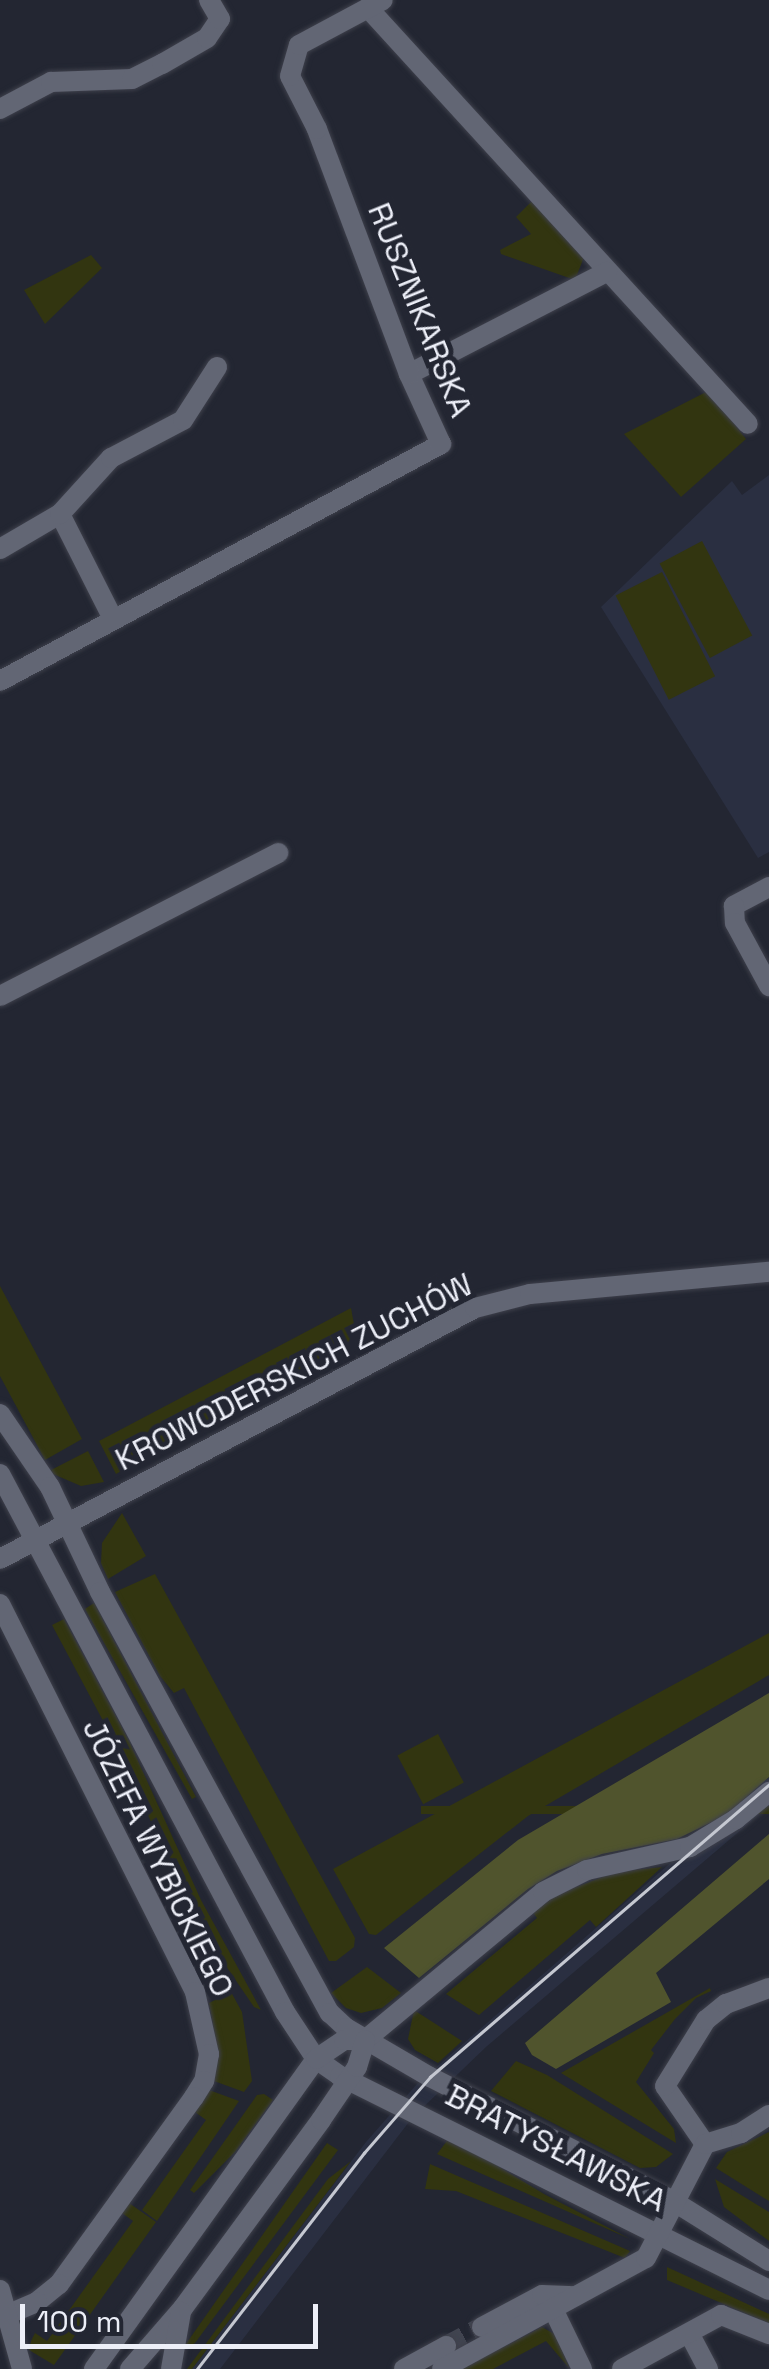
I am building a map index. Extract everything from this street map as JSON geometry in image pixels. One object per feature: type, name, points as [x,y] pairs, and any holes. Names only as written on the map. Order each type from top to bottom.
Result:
[{"type":"street","points":[[0,109],[51,82],[132,79],[162,64],[208,38],[220,19],[209,0]]},
{"type":"street","points":[[376,4],[606,272],[748,424]]},
{"type":"street","name":"RUSZNIKARSKA","points":[[0,681],[441,444],[409,374],[328,154],[290,76],[299,46],[376,4]]},
{"type":"street","points":[[409,374],[606,272]]},
{"type":"street","points":[[0,549],[60,514],[111,458],[184,420],[217,367]]},
{"type":"street","points":[[60,514],[113,619]]},
{"type":"street","points":[[0,996],[278,853]]},
{"type":"street","points":[[769,887],[734,906],[736,923],[769,986]]},
{"type":"street","name":"KROWODERSKICH ZUCHÓW","points":[[36,1541],[474,1308],[530,1294],[769,1272]]},
{"type":"street","points":[[0,1414],[36,1462],[316,1993],[346,2028],[365,2040]]},
{"type":"street","name":"JÓZEFA WYBICKIEGO","points":[[0,1474],[284,2012],[316,2059]]},
{"type":"street","points":[[0,1558],[36,1541]]},
{"type":"street","name":"JÓZEFA WYBICKIEGO","points":[[0,1604],[195,1992],[209,2054],[204,2081],[194,2097],[60,2284],[37,2302],[8,2315]]},
{"type":"street","points":[[130,2369],[182,2308],[349,2080],[365,2040],[528,1902],[557,1884],[602,1866],[690,1847],[736,1819],[769,1792]]},
{"type":"street","points":[[706,2144],[665,2086],[706,2020],[726,2004],[769,1988]]},
{"type":"street","points":[[94,2369],[316,2059],[344,2040],[365,2040]]},
{"type":"street","name":"BRATYSŁAWSKA","points":[[365,2040],[673,2202],[769,2261]]},
{"type":"street","name":"BRATYSŁAWSKA","points":[[316,2059],[349,2080],[769,2290]]},
{"type":"street","points":[[442,2369],[646,2258],[706,2144],[741,2132],[769,2115]]},
{"type":"street","points":[[0,2290],[22,2369]]},
{"type":"street","points":[[482,2327],[542,2295],[577,2296]]},
{"type":"street","points":[[171,2369],[182,2308]]},
{"type":"street","points":[[552,2309],[582,2369]]},
{"type":"street","points":[[622,2369],[722,2315],[769,2334]]},
{"type":"street","points":[[688,2333],[708,2369]]},
{"type":"street","points":[[404,2369],[446,2346]]},
{"type":"shaded area","points":[[769,475],[769,852],[758,858],[601,607],[732,481],[742,495]]},
{"type":"shaded area","points":[[769,1777],[769,1806],[486,2047],[412,2118],[220,2369],[192,2369],[366,2142],[417,2084]]},
{"type":"green space","points":[[532,201],[584,257],[575,280],[501,254],[500,250],[531,234],[516,217]]},
{"type":"green space","points":[[91,255],[102,268],[45,324],[24,290]]},
{"type":"green space","points":[[708,391],[746,439],[681,497],[624,434]]},
{"type":"green space","points":[[702,541],[752,635],[710,658],[660,564]]},
{"type":"green space","points":[[662,572],[715,676],[669,700],[616,596]]},
{"type":"green space","points":[[0,1286],[82,1439],[45,1460],[0,1376]]},
{"type":"green space","points":[[351,1308],[355,1330],[348,1342],[116,1474],[99,1441]]},
{"type":"green space","points":[[88,1451],[104,1482],[81,1486],[53,1474],[51,1470]]},
{"type":"green space","points":[[122,1513],[146,1556],[108,1579],[101,1563],[102,1543]]},
{"type":"green space","points":[[155,1574],[355,1938],[354,1947],[336,1961],[329,1961],[184,1688],[174,1693],[160,1676],[115,1592]]},
{"type":"green space","points":[[94,1603],[196,1797],[192,1799],[85,1609]]},
{"type":"green space","points":[[64,1619],[129,1741],[201,1900],[261,2010],[254,2007],[228,1969],[175,1877],[125,1762],[52,1625]]},
{"type":"green space","points":[[769,1633],[769,1675],[528,1816],[376,1935],[369,1934],[333,1869]]},
{"type":"green space","points":[[769,1693],[769,1777],[726,1815],[677,1839],[602,1854],[557,1871],[528,1889],[419,1978],[384,1948],[518,1840]]},
{"type":"green space","points":[[438,1734],[464,1783],[423,1804],[397,1756]]},
{"type":"green space","points":[[421,1806],[769,1806],[769,1814],[421,1814]]},
{"type":"green space","points":[[769,1834],[769,1879],[656,1973],[671,2002],[556,2069],[532,2055],[525,2043]]},
{"type":"green space","points":[[662,1867],[596,1927],[590,1920],[479,2015],[446,1994],[537,1918],[532,1911],[555,1895],[616,1872]]},
{"type":"green space","points":[[367,1967],[401,1993],[382,2008],[361,2013],[346,2008],[331,1993]]},
{"type":"green space","points":[[710,1988],[675,2019],[651,2050],[654,2053],[636,2082],[674,2129],[676,2143],[561,2073]]},
{"type":"green space","points":[[231,1992],[242,2012],[252,2081],[244,2092],[214,2081],[217,2046],[209,2003]]},
{"type":"green space","points":[[414,2010],[462,2041],[438,2063],[415,2050],[408,2039]]},
{"type":"green space","points":[[516,2061],[547,2075],[673,2154],[656,2167],[640,2168],[491,2091]]},
{"type":"green space","points":[[209,2090],[239,2101],[157,2221],[142,2210],[206,2120],[195,2112]]},
{"type":"green space","points":[[264,2094],[273,2100],[235,2152],[194,2193],[190,2190],[257,2095]]},
{"type":"green space","points":[[769,2132],[769,2201],[716,2168],[727,2152]]},
{"type":"green space","points":[[450,2137],[544,2194],[630,2239],[437,2154]]},
{"type":"green space","points":[[327,2143],[338,2150],[195,2343],[181,2351]]},
{"type":"green space","points":[[351,2161],[192,2369],[187,2369],[328,2179]]},
{"type":"green space","points":[[430,2164],[630,2251],[625,2258],[456,2191],[425,2189]]},
{"type":"green space","points":[[715,2179],[769,2212],[769,2241],[724,2207]]},
{"type":"green space","points":[[129,2203],[156,2222],[54,2365],[29,2350],[31,2341],[35,2333],[47,2341],[133,2221],[122,2213]]},
{"type":"green space","points":[[667,2267],[769,2314],[769,2323],[667,2280]]},
{"type":"green space","points":[[542,2327],[556,2335],[569,2368],[546,2341],[493,2369],[461,2369]]},
{"type":"tunnel","points":[[446,2346],[482,2327]]},
{"type":"tram line","points":[[197,2369],[364,2153],[430,2077],[769,1784]]}]
